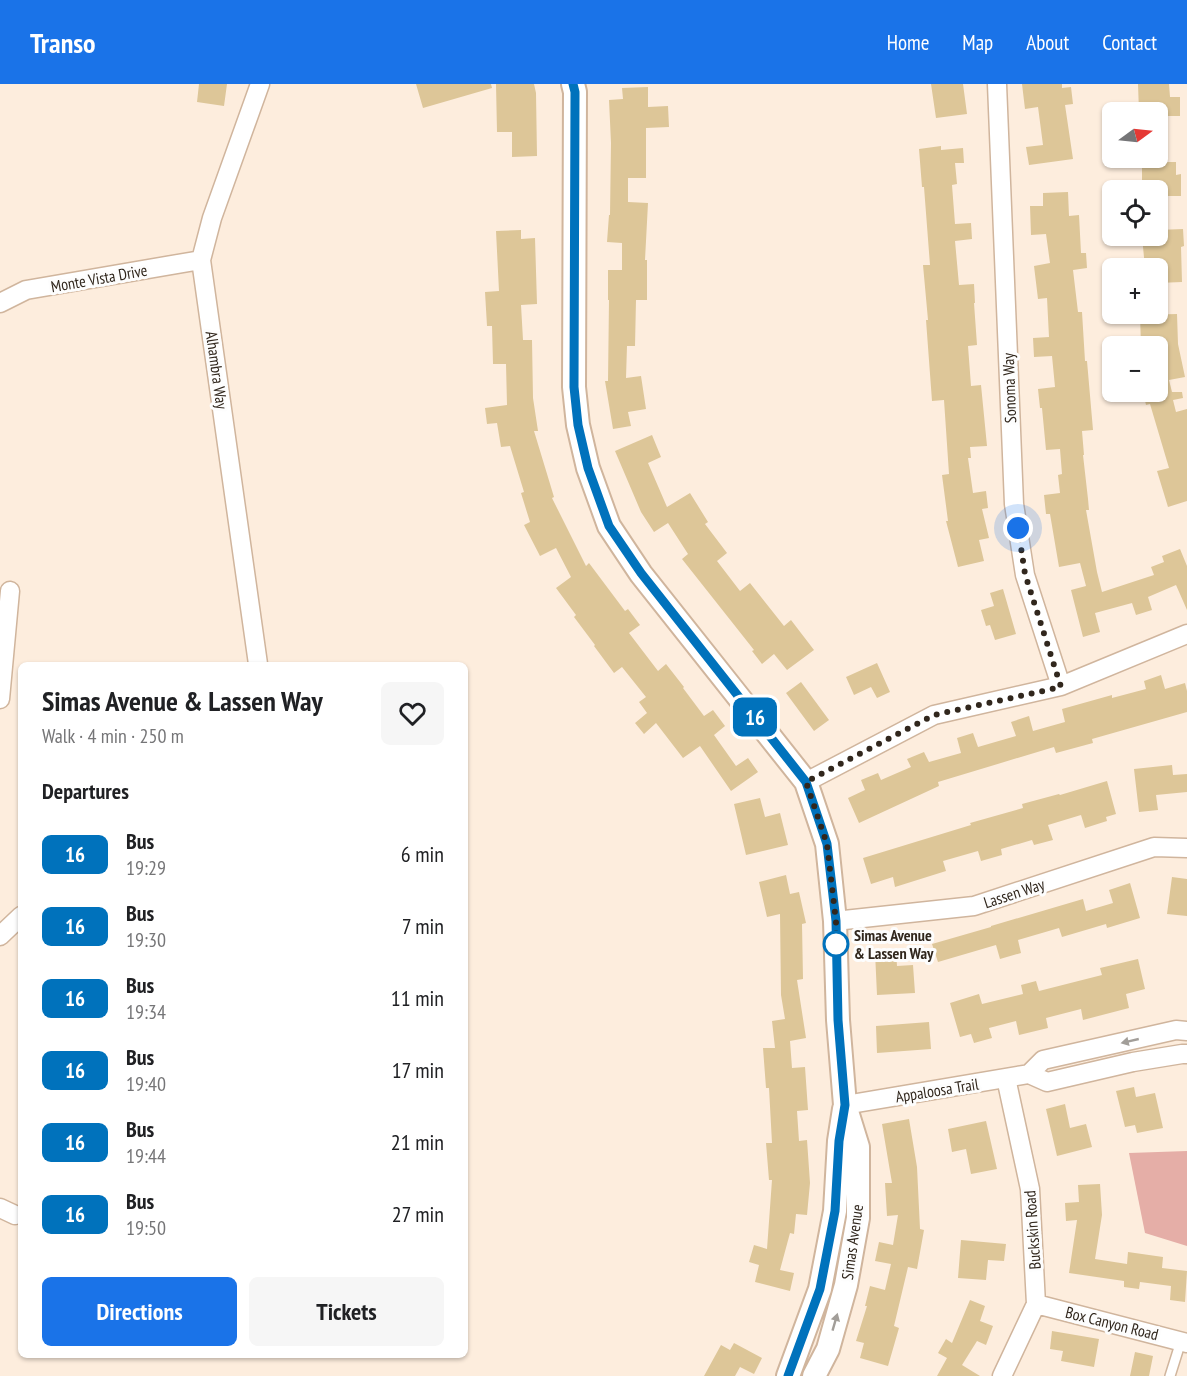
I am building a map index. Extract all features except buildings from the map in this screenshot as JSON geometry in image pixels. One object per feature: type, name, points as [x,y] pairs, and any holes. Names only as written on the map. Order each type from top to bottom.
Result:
[{"type":"street","name":"Alhambra Way","points":[[258,662],[201,261],[212,218],[260,84]]},
{"type":"street","name":"Simas Avenue","points":[[573,84],[575,92],[574,387],[578,425],[588,468],[609,526],[641,573],[806,782],[827,844],[836,921],[838,1020],[845,1105],[858,1147],[858,1218],[843,1296],[828,1349],[814,1376]]},
{"type":"street","name":"Sonoma Way","points":[[997,84],[1014,504],[1025,574],[1061,687]]},
{"type":"street","name":"Monte Vista Drive","points":[[0,303],[26,290],[201,261]]},
{"type":"street","points":[[0,699],[10,591]]},
{"type":"street","points":[[806,782],[934,715],[1061,687],[1187,634]]},
{"type":"street","name":"Lassen Way","points":[[836,921],[974,906],[1154,847],[1187,848]]},
{"type":"street","points":[[0,936],[18,919]]},
{"type":"street","name":"Appaloosa Trail","points":[[1029,1074],[1043,1060],[1176,1030],[1187,1031]]},
{"type":"street","name":"Appaloosa Trail","points":[[845,1105],[1029,1074],[1047,1082],[1133,1062],[1187,1054]]},
{"type":"street","name":"Buckskin Road","points":[[1002,1376],[1036,1304],[1030,1190],[1006,1078]]},
{"type":"street","name":"Simas Avenue","points":[[788,1376],[820,1289],[835,1211],[839,1141],[845,1105]]},
{"type":"street","name":"Box Canyon Road","points":[[1036,1304],[1184,1342]]},
{"type":"lane","points":[[1170,1376],[1184,1342]]},
{"type":"shaded area","points":[[1187,1151],[1187,1246],[1145,1233],[1129,1153]]},
{"type":"bus line","name":"16","points":[[573,84],[575,92],[574,387],[578,425],[588,468],[609,526],[641,573],[806,782],[827,844],[836,921],[838,1020],[845,1105],[839,1141],[835,1211],[820,1289],[788,1376]]},
{"type":"place","name":"Simas Avenue & Lassen Way","points":[[836,944]]},
{"type":"route","points":[[836,944],[836,921],[827,844],[806,782],[934,715],[1061,687],[1025,574],[1018,528]]}]
